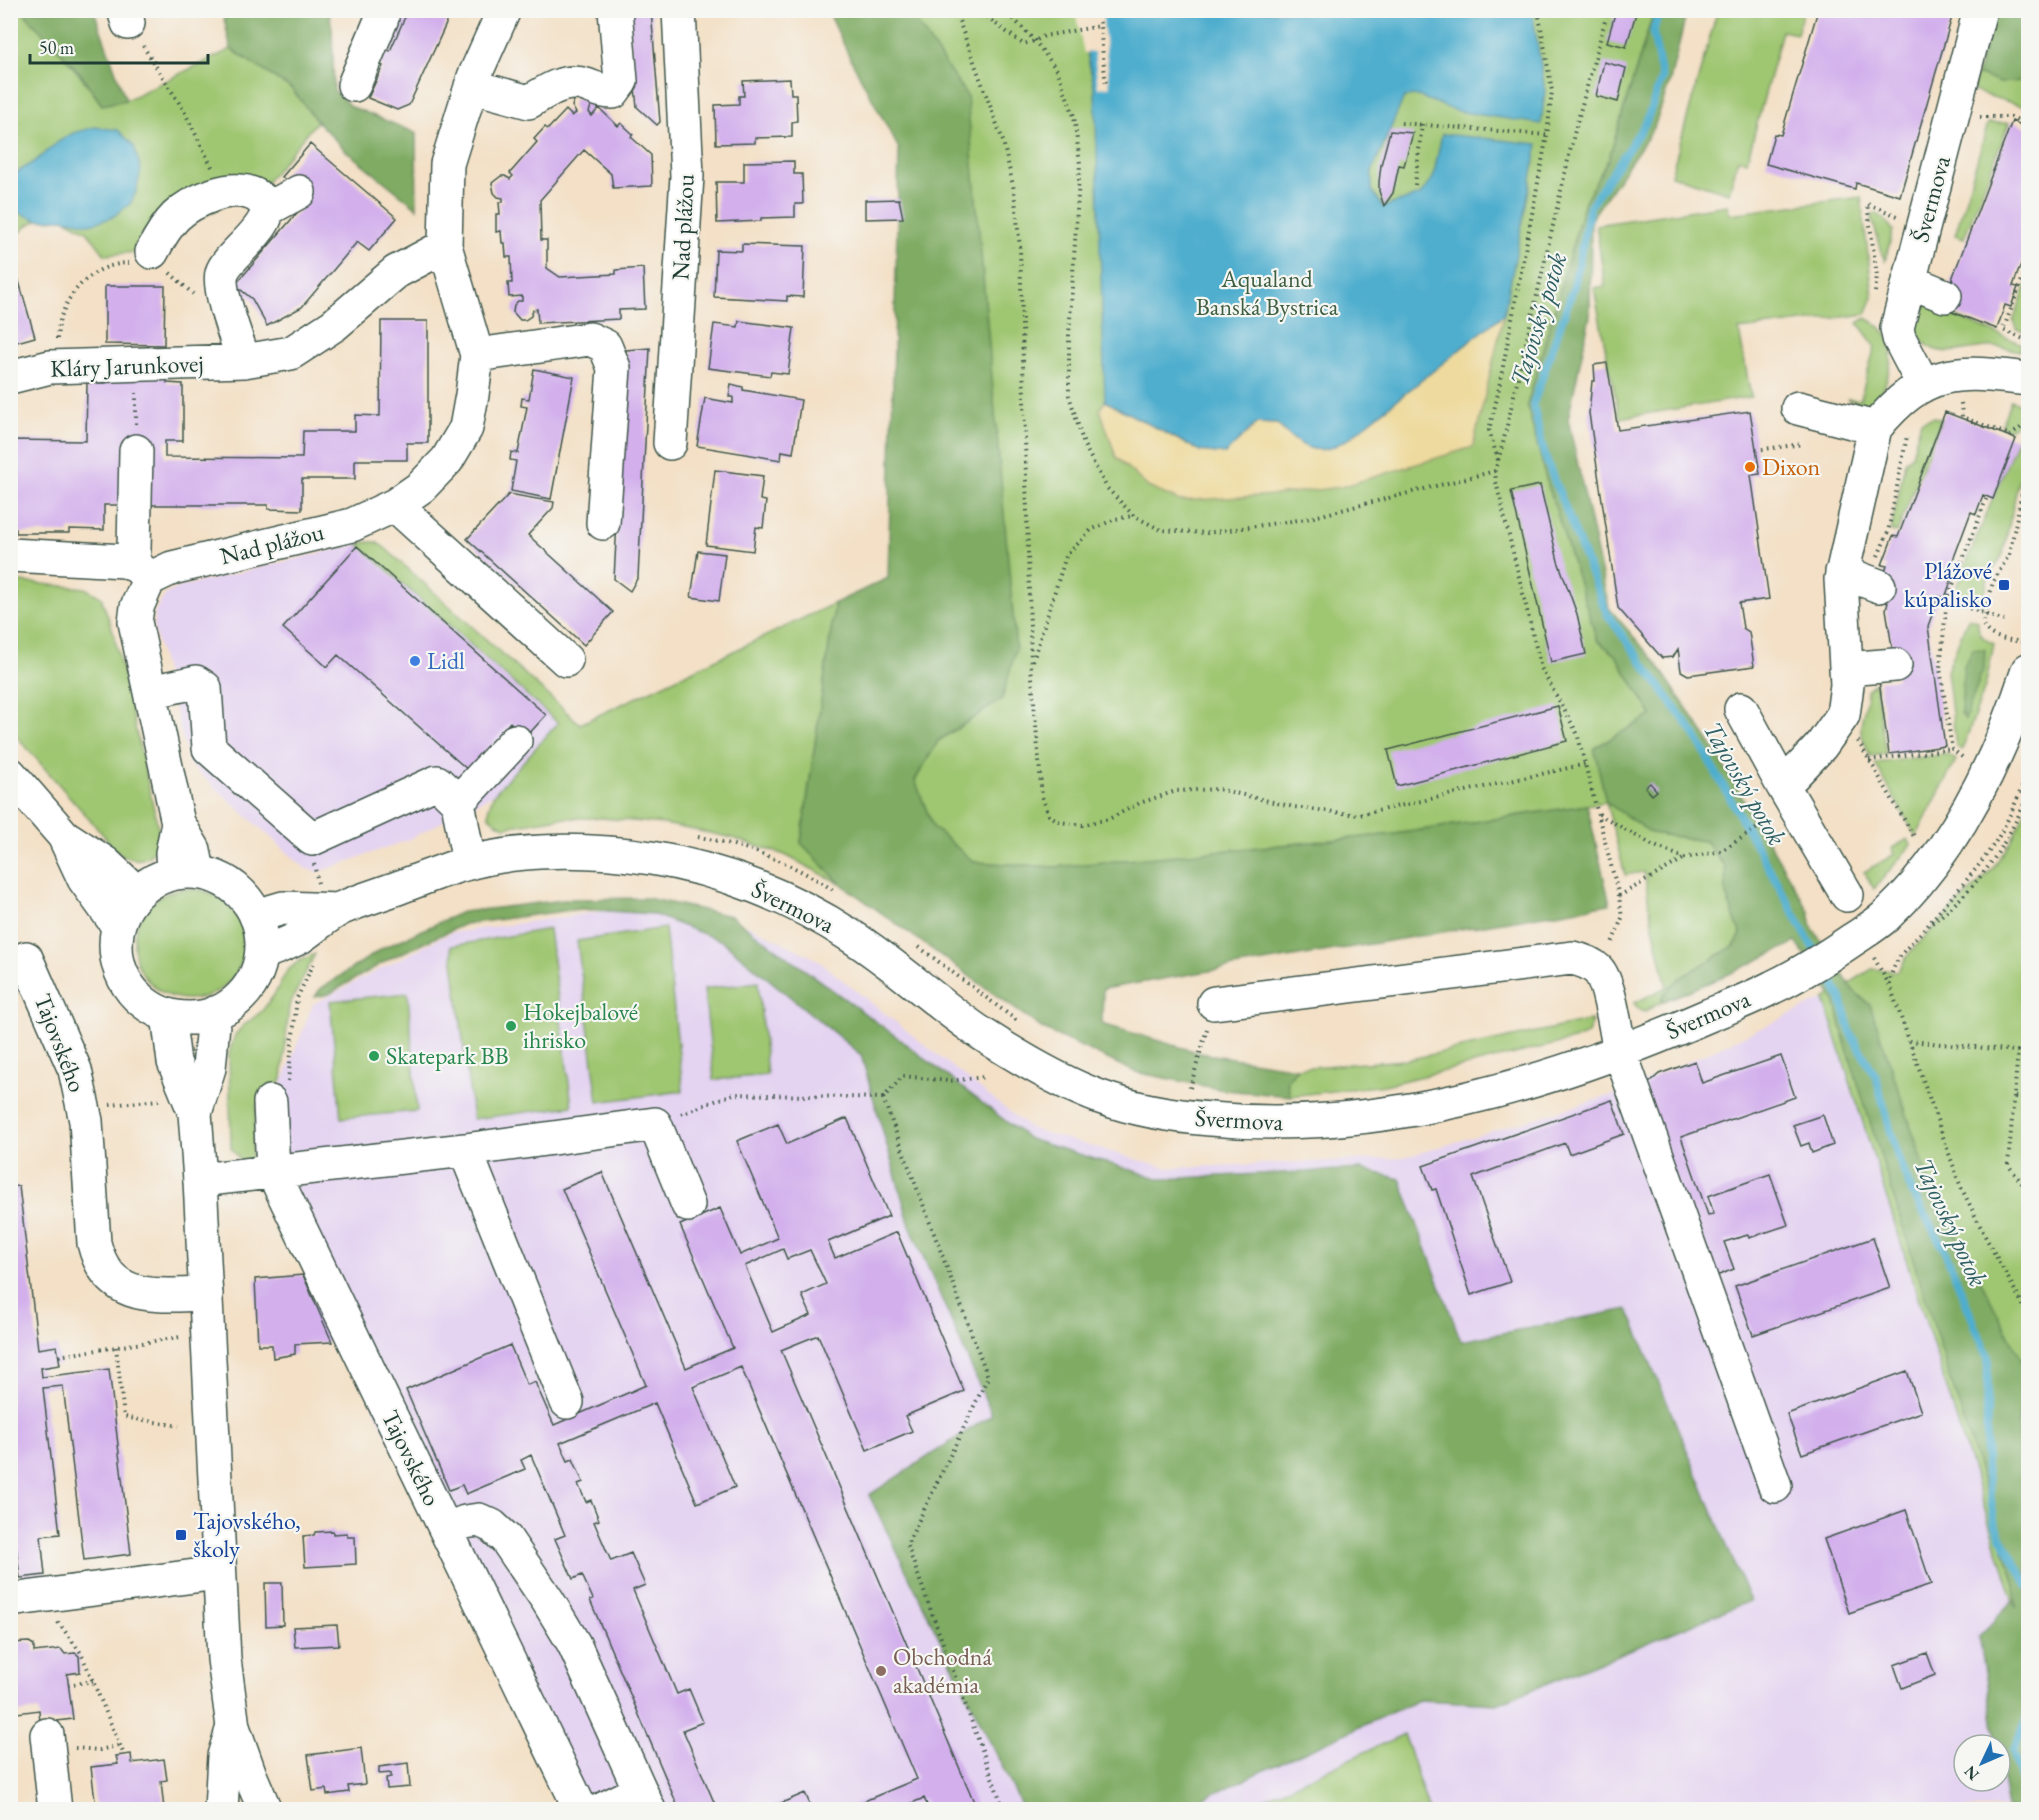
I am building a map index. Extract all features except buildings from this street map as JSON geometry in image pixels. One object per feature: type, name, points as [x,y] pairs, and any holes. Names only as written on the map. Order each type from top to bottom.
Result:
[{"type":"street","points":[[354,85],[382,18],[381,10]]},
{"type":"street","name":"Nad plážou","points":[[140,571],[172,568],[352,525],[394,506],[421,487],[447,460],[465,428],[477,356],[445,246],[447,164],[471,86],[504,10]]},
{"type":"street","points":[[471,86],[529,102],[551,88],[566,83],[584,85],[618,101],[621,81],[615,10]]},
{"type":"street","name":"Nad plážou","points":[[670,443],[687,176],[679,10]]},
{"type":"street","name":"Švermova","points":[[1923,384],[1899,338],[1897,328],[1980,10]]},
{"type":"street","points":[[151,262],[165,227],[183,209],[234,190],[247,192],[258,197],[265,204],[267,214],[262,227],[230,259],[222,273],[222,289],[245,317],[244,361],[291,353],[334,325],[396,272],[445,246]]},
{"type":"street","points":[[266,210],[299,192]]},
{"type":"street","points":[[1909,281],[1945,296]]},
{"type":"street","points":[[477,356],[590,339],[605,346],[614,368],[603,523]]},
{"type":"street","name":"Kláry Jarunkovej","points":[[10,377],[56,367],[244,361]]},
{"type":"street","points":[[1783,786],[1821,746],[1843,715],[1847,685],[1841,579],[1875,428],[1887,412],[1923,384],[1949,376],[1980,373],[2028,379]]},
{"type":"street","points":[[1798,408],[1875,428]]},
{"type":"street","points":[[136,442],[134,550],[140,571],[135,622],[178,823],[194,850],[185,873]]},
{"type":"street","points":[[394,506],[566,660]]},
{"type":"street","points":[[10,555],[125,561],[140,571]]},
{"type":"street","points":[[1842,572],[1880,586]]},
{"type":"street","points":[[1846,669],[1894,665]]},
{"type":"street","name":"Švermova","points":[[262,953],[295,941],[338,910],[470,863],[494,857],[601,851],[656,858],[710,871],[801,907],[852,936],[981,1033],[1072,1085],[1098,1096],[1139,1109],[1180,1117],[1238,1122],[1296,1123],[1368,1116],[1451,1102],[1546,1076],[1620,1052],[1777,986],[1880,921],[1904,898],[1934,862],[1959,824],[1983,780],[2013,712],[2028,670]]},
{"type":"street","points":[[152,699],[196,682],[205,688],[209,748],[312,839],[437,782],[458,802],[470,863]]},
{"type":"street","points":[[1741,709],[1847,896]]},
{"type":"street","points":[[458,802],[515,741]]},
{"type":"street","points":[[10,774],[64,836],[105,863],[137,893]]},
{"type":"street","points":[[64,836],[84,879],[118,926]]},
{"type":"street","points":[[185,873],[217,877],[232,886],[245,898],[261,930],[262,953],[258,970],[249,986],[237,1000],[214,1014],[191,1018],[168,1015],[143,1001],[125,980],[117,954],[118,926],[126,908],[137,893],[154,880],[185,873]]},
{"type":"street","name":"Švermova","points":[[256,916],[283,908],[338,910]]},
{"type":"street","name":"Tajovského","points":[[26,958],[75,1071],[86,1121],[94,1243],[97,1256],[112,1280],[136,1293],[206,1294]]},
{"type":"street","points":[[1214,1003],[1572,958],[1588,962],[1599,971],[1606,988],[1620,1052],[1775,1486]]},
{"type":"street","points":[[195,1113],[209,1068],[214,1014]]},
{"type":"street","points":[[168,1015],[174,1062],[195,1113],[224,1659],[233,1727],[265,1809]]},
{"type":"street","points":[[270,1102],[273,1172]]},
{"type":"street","points":[[200,1180],[465,1150],[655,1124],[688,1205]]},
{"type":"street","points":[[465,1150],[567,1402]]},
{"type":"street","name":"Tajovského","points":[[273,1172],[580,1809]]},
{"type":"street","points":[[446,1530],[465,1522],[478,1520],[492,1526],[506,1539],[548,1601],[573,1644],[645,1800],[601,1809]]},
{"type":"street","points":[[10,1600],[218,1572]]},
{"type":"street","points":[[221,1809],[224,1756],[233,1727]]},
{"type":"street","points":[[47,1740],[55,1809]]},
{"type":"path","points":[[955,10],[1003,141],[1014,190],[1020,248],[1031,666],[1042,797],[1049,815],[1060,822],[1082,825],[1109,819],[1140,803],[1176,791],[1218,789],[1294,807],[1359,814],[1586,764]]},
{"type":"path","points":[[977,10],[1023,44],[1044,36],[1100,27]]},
{"type":"path","points":[[1005,10],[1035,41],[1058,70],[1074,116],[1080,164],[1069,335],[1069,395],[1084,445],[1107,488],[1134,516],[1161,530],[1207,532],[1306,519],[1495,471]]},
{"type":"path","points":[[1099,10],[1106,86]]},
{"type":"path","points":[[1498,460],[1489,430],[1547,135],[1552,92],[1538,10]]},
{"type":"path","points":[[1608,10],[1574,134],[1495,471],[1541,669],[1577,733],[1619,896],[1622,918]]},
{"type":"path","points":[[158,72],[183,110],[207,155],[222,193]]},
{"type":"path","points":[[1973,117],[2011,117],[2028,124]]},
{"type":"path","points":[[1401,123],[1547,135]]},
{"type":"path","points":[[1415,185],[1422,124]]},
{"type":"path","points":[[1899,318],[1874,307],[1877,276],[1867,204],[1924,225]]},
{"type":"path","points":[[56,367],[58,329],[67,300],[82,281],[101,269],[123,263],[151,262],[185,284],[199,300]]},
{"type":"path","points":[[2028,264],[2002,330],[2028,341]]},
{"type":"path","points":[[136,391],[136,442]]},
{"type":"path","points":[[1962,417],[2010,436],[2028,422]]},
{"type":"path","points":[[1756,450],[1803,444]]},
{"type":"path","points":[[2028,465],[2009,555],[1993,582],[1984,628],[1990,634],[2028,644]]},
{"type":"path","points":[[1962,757],[1952,748],[1940,668],[1947,600],[1986,497]]},
{"type":"path","points":[[1031,666],[1066,556],[1090,530],[1115,519],[1134,516]]},
{"type":"path","points":[[1947,600],[2004,621]]},
{"type":"path","points":[[1853,733],[1918,843]]},
{"type":"path","points":[[1869,760],[1952,748]]},
{"type":"path","points":[[1890,986],[1895,963],[1906,948],[1991,849],[2003,830],[2028,773]]},
{"type":"path","points":[[1926,927],[1948,910],[1991,863],[2012,831],[2028,795]]},
{"type":"path","points":[[1599,814],[1652,845],[1685,858]]},
{"type":"path","points":[[1619,896],[1685,858],[1721,850],[1763,824]]},
{"type":"path","points":[[314,871],[319,884]]},
{"type":"path","points":[[270,1102],[288,1083],[297,998],[319,954]]},
{"type":"path","points":[[1873,956],[1890,986],[1960,1185],[2028,1314]]},
{"type":"path","points":[[1909,1041],[2028,1052]]},
{"type":"path","points":[[2018,1050],[2008,1165],[2028,1191]]},
{"type":"path","points":[[1190,1092],[1200,1053]]},
{"type":"path","points":[[655,1124],[733,1094],[883,1098],[903,1076],[948,1081],[985,1077]]},
{"type":"path","points":[[2014,1097],[2028,1098]]},
{"type":"path","points":[[883,1098],[988,1377],[907,1545],[1004,1809]]},
{"type":"path","points":[[83,1108],[163,1100]]},
{"type":"path","points":[[59,1356],[181,1337]]},
{"type":"path","points":[[116,1347],[124,1418],[179,1426]]},
{"type":"path","points":[[52,1595],[55,1618],[81,1653],[124,1755]]},
{"type":"path","points":[[68,1685],[93,1681]]},
{"type":"path","points":[[47,1740],[99,1750],[121,1744]]},
{"type":"shaded area","points":[[358,544],[558,724],[494,794],[410,839],[319,872],[306,869],[189,764],[154,629],[155,611],[166,594],[179,587]]},
{"type":"shaded area","points":[[655,904],[750,926],[816,959],[1031,1129],[1167,1168],[1403,1158],[1622,1092],[1824,999],[2013,1601],[1979,1636],[1995,1733],[1952,1733],[1952,1793],[2004,1793],[2007,1809],[1428,1809],[1403,1734],[1241,1809],[564,1809],[254,1155],[313,1004],[450,933]]},
{"type":"green space","points":[[11,11],[22,11],[33,22],[84,80],[102,105],[126,100],[231,49],[292,89],[317,121],[265,184],[136,252],[105,255],[87,231],[64,219],[38,220],[26,226],[11,244]]},
{"type":"green space","points":[[22,11],[94,11],[126,100],[102,105],[80,73]]},
{"type":"green space","points":[[222,11],[329,11],[332,29],[334,90],[350,106],[416,133],[417,208],[346,151],[317,121],[292,89],[231,49]]},
{"type":"green space","points":[[828,11],[909,11],[967,96],[1016,649],[1002,699],[938,741],[915,780],[933,827],[974,862],[1055,867],[1395,834],[1587,805],[1610,904],[1103,989],[1102,1024],[1200,1053],[1297,1068],[1287,1081],[1290,1096],[1224,1090],[1135,1072],[1043,1029],[841,884],[801,843],[835,603],[888,578],[899,149],[850,58]]},
{"type":"green space","name":"Aqualand Banská Bystrica","points":[[909,11],[1654,11],[1609,158],[1585,201],[1527,405],[1597,639],[1617,657],[1652,715],[1651,833],[1705,841],[1726,867],[1726,895],[1741,935],[1734,946],[1680,978],[1662,996],[1662,1002],[1645,1011],[1639,1009],[1634,1003],[1667,987],[1652,922],[1644,872],[1625,875],[1606,802],[1395,834],[1055,867],[974,862],[932,827],[915,781],[938,741],[1002,699]]},
{"type":"green space","points":[[1654,11],[1687,11],[1670,81],[1654,128],[1591,219],[1590,316],[1568,419],[1609,608],[1657,664],[1714,749],[1809,911],[1812,927],[1853,990],[1870,1005],[1931,1186],[2026,1368],[2017,1428],[2028,1480],[2028,1809],[2007,1809],[2004,1793],[2012,1793],[2012,1733],[1995,1733],[1979,1636],[2013,1601],[2016,1608],[2015,1585],[1844,1039],[1835,1000],[1796,942],[1725,976],[1662,1002],[1662,996],[1680,978],[1734,946],[1741,935],[1726,895],[1725,867],[1705,841],[1651,833],[1606,802],[1594,748],[1652,715],[1616,656],[1597,640],[1547,482],[1527,405],[1585,201],[1609,158]]},
{"type":"green space","points":[[1720,11],[1803,11],[1797,34],[1782,31],[1747,161],[1738,159],[1729,193],[1671,175],[1717,12],[1720,13]]},
{"type":"green space","points":[[1993,11],[2028,11],[2028,73],[2021,81],[2000,83],[1977,74]]},
{"type":"green space","points":[[2028,73],[2028,108],[1973,91],[1977,74],[2021,81]]},
{"type":"green space","points":[[1988,123],[2009,123],[1964,238],[1955,235]]},
{"type":"green space","points":[[1861,197],[1873,297],[1866,314],[1739,330],[1751,397],[1620,418],[1594,288],[1605,286],[1596,225],[1727,205],[1730,214]]},
{"type":"green space","points":[[1875,213],[1893,230],[1885,261],[1872,220]]},
{"type":"green space","points":[[2028,281],[2028,333],[2016,329],[2013,321]]},
{"type":"green space","points":[[1920,302],[2022,344],[2020,351],[1991,347],[1946,352],[1931,348],[1921,340],[1917,331],[1917,317],[1913,313]]},
{"type":"green space","points":[[1866,318],[1885,334],[1891,347],[1891,355],[1884,388],[1875,400],[1863,406],[1847,399],[1860,400],[1875,346],[1858,323]]},
{"type":"green space","points":[[2011,400],[2028,409],[2028,416],[2009,429],[2001,426]]},
{"type":"green space","points":[[1934,417],[1941,419],[1897,533],[1891,531],[1905,462],[1912,455],[1921,421]]},
{"type":"green space","points":[[2028,429],[2003,554],[1988,578],[1982,605],[1953,595],[2019,435]]},
{"type":"green space","points":[[376,542],[385,548],[580,724],[835,603],[801,842],[841,884],[785,855],[729,837],[664,824],[602,818],[560,818],[505,827],[497,823],[489,816],[489,807],[494,794],[558,723],[358,544]]},
{"type":"green space","points":[[10,581],[85,588],[101,597],[113,631],[159,831],[155,848],[147,857],[135,859],[119,853],[11,730]]},
{"type":"green space","points":[[1968,618],[1978,621],[1982,635],[1994,644],[1985,687],[1962,750],[1956,746],[1947,671]]},
{"type":"green space","points":[[1973,649],[1985,650],[1984,666],[1965,719],[1961,713],[1964,666]]},
{"type":"green space","points":[[1875,682],[1886,754],[1870,756],[1861,726],[1867,691]]},
{"type":"green space","points":[[1947,754],[1956,760],[1916,837],[1875,763]]},
{"type":"green space","points":[[2028,805],[2028,1646],[1824,999],[1872,969],[1898,971],[1910,952],[1991,871],[2012,840]]},
{"type":"green space","points":[[1908,839],[1911,845],[1874,889],[1864,872],[1895,854],[1892,848]]},
{"type":"green space","points":[[189,889],[210,893],[228,905],[240,923],[244,944],[240,965],[228,983],[210,995],[189,999],[168,995],[150,983],[138,965],[134,944],[138,923],[150,905],[168,893]]},
{"type":"green space","points":[[647,898],[731,916],[897,1037],[1029,1139],[1161,1179],[1361,1169],[1400,1179],[1461,1341],[1628,1309],[1750,1601],[1497,1704],[1419,1700],[1179,1809],[1023,1809],[869,1495],[992,1415],[910,1226],[861,1055],[722,941],[652,914],[580,909],[465,924],[391,958],[329,994],[315,997],[320,989],[383,948],[462,912],[573,899]]},
{"type":"green space","points":[[665,928],[683,1091],[598,1102],[577,941]]},
{"type":"green space","name":"Hokejbalové ihrisko","points":[[549,929],[572,1106],[473,1119],[451,946]]},
{"type":"green space","points":[[315,954],[289,1006],[282,1080],[257,1105],[251,1162],[241,1161],[231,1148],[229,1053],[235,1035],[262,1011],[287,971],[299,961]]},
{"type":"green space","points":[[758,982],[767,1075],[714,1080],[704,989]]},
{"type":"green space","name":"Skatepark BB","points":[[408,993],[417,1111],[341,1118],[330,1001]]},
{"type":"green space","points":[[1592,1020],[1588,1034],[1573,1040],[1385,1085],[1290,1096],[1287,1081],[1297,1068],[1406,1060]]},
{"type":"green space","points":[[1404,1734],[1428,1809],[1241,1809]]},
{"type":"sand","points":[[1504,314],[1473,447],[1341,487],[1274,495],[1180,501],[1148,487],[1116,457],[1100,409],[1105,401],[1200,451],[1225,454],[1257,423],[1277,424],[1293,439],[1312,449],[1329,448],[1348,439]]},
{"type":"water","points":[[1078,11],[1532,11],[1545,91],[1541,124],[1456,111],[1418,96],[1404,97],[1372,172],[1372,190],[1383,207],[1420,195],[1433,178],[1442,134],[1538,144],[1504,314],[1348,439],[1326,449],[1312,449],[1305,446],[1293,439],[1277,424],[1257,423],[1225,454],[1200,451],[1105,401],[1095,91]]},
{"type":"water","points":[[95,127],[118,130],[134,146],[141,170],[136,192],[130,204],[111,218],[90,224],[64,219],[38,220],[11,210],[11,176],[73,133]]},
{"type":"pier","points":[[1075,10],[1102,11],[1110,87],[1098,88],[1094,52],[1084,53]]},
{"type":"waterway","name":"Tajovský potok","points":[[1659,10],[1653,33],[1662,78],[1646,122],[1590,206],[1574,286],[1533,404],[1544,454],[1607,614],[1695,735],[1816,953]]},
{"type":"waterway","name":"Tajovský potok","points":[[1824,966],[1841,998],[1851,1034],[1876,1077],[1897,1154],[1912,1192],[1944,1249],[1988,1357],[1986,1467],[1995,1525],[2028,1586]]},
{"type":"waterway","name":"Tajovský potok","points":[[2028,1716],[2013,1751],[2028,1800]]},
{"type":"place","name":"Dixon","points":[[1750,467]]},
{"type":"place","name":"Plážové kúpalisko","points":[[2004,585]]},
{"type":"place","name":"Lidl","points":[[415,661]]},
{"type":"place","name":"Hokejbalové ihrisko","points":[[511,1026]]},
{"type":"place","name":"Skatepark BB","points":[[374,1056]]},
{"type":"place","name":"Tajovského, školy","points":[[181,1535]]},
{"type":"place","name":"Obchodná akadémia","points":[[881,1671]]}]
